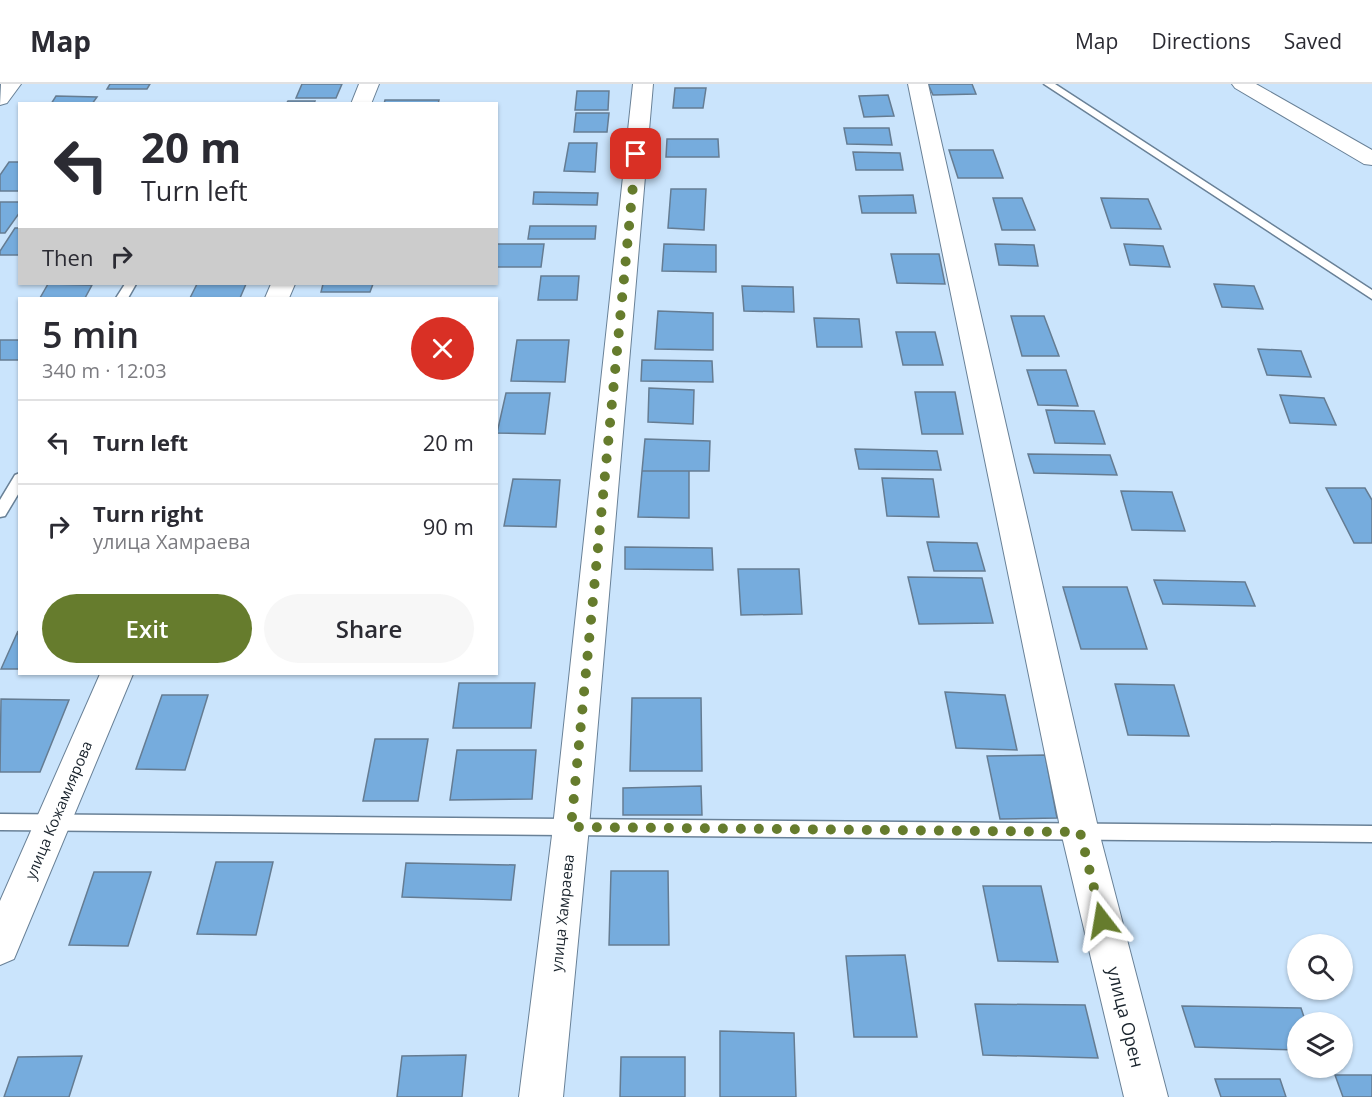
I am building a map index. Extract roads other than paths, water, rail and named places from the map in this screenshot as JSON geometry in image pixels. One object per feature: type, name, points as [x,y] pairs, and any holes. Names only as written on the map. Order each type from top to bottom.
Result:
[{"type":"street","points":[[0,99],[11,84]]},
{"type":"street","points":[[362,102],[369,84]]},
{"type":"street","name":"улица Хамраева","points":[[541,1097],[571,827],[643,84]]},
{"type":"street","name":"улица Орен","points":[[918,84],[1080,832],[1146,1097]]},
{"type":"street","points":[[1242,84],[1372,159]]},
{"type":"street","name":"улица Кожамиярова","points":[[0,946],[116,675]]},
{"type":"lane","points":[[1049,84],[1372,295]]},
{"type":"lane","points":[[0,512],[18,481]]},
{"type":"lane","points":[[0,822],[1372,834]]}]
